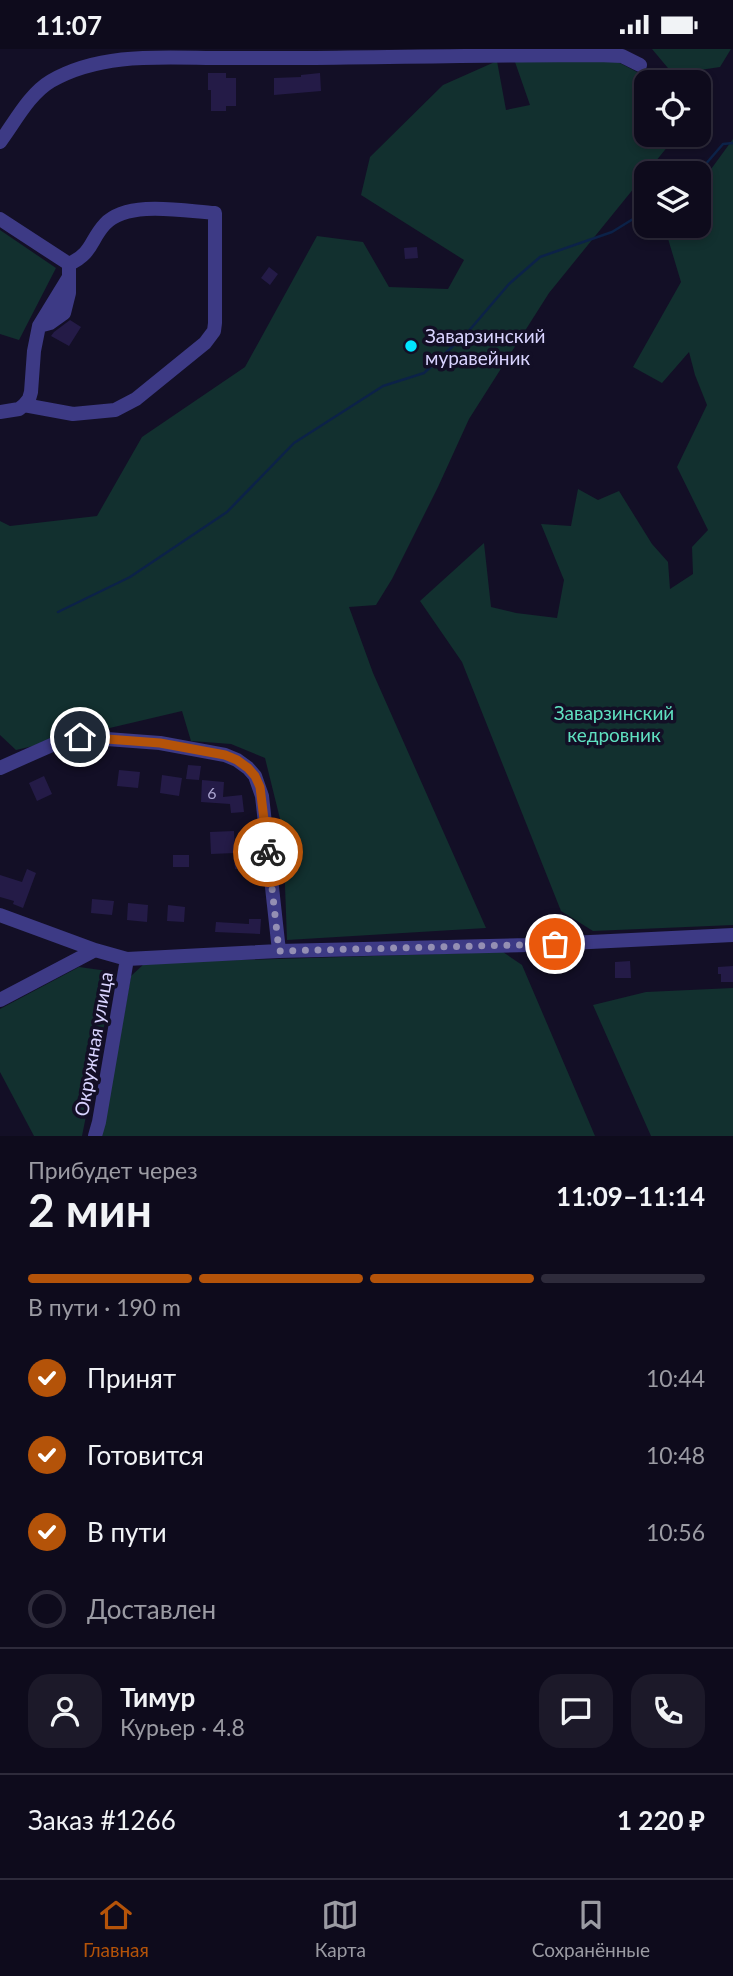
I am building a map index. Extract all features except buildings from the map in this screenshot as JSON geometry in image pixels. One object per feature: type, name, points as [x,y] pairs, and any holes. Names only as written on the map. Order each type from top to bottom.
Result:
[{"type":"street","points":[[0,142],[25,106],[50,82],[71,72],[122,59],[182,53],[621,53],[640,65]]},
{"type":"street","points":[[0,412],[19,409],[29,399],[39,326],[50,323],[64,313],[68,303],[69,270],[88,250],[105,224],[122,212],[148,209],[215,213],[215,323],[214,331],[205,343],[136,399],[115,410],[73,414],[24,405]]},
{"type":"street","points":[[0,219],[69,270]]},
{"type":"street","points":[[0,768],[54,744],[80,737],[160,743],[225,755],[237,760],[255,776],[262,796],[279,951]]},
{"type":"street","points":[[0,915],[127,959],[733,935]]},
{"type":"street","points":[[0,1000],[95,950]]},
{"type":"street","name":"Окружная улица","points":[[95,1136],[127,959]]},
{"type":"green space","points":[[652,49],[731,49],[720,67],[670,70]]},
{"type":"green space","points":[[497,61],[506,110],[530,105],[515,62],[616,61],[634,70],[634,147],[667,147],[656,161],[634,161],[634,188],[549,293],[469,419],[392,579],[376,605],[349,607],[373,673],[486,928],[287,940],[283,831],[265,758],[231,744],[191,741],[182,711],[16,750],[0,735],[0,521],[10,526],[97,516],[142,437],[245,367],[317,236],[363,242],[389,287],[448,289],[464,260],[361,195],[370,157],[443,85]]},
{"type":"green space","name":"Заварзинский кедровник","points":[[733,139],[733,925],[593,931],[561,911],[462,662],[420,601],[484,543],[491,607],[557,618],[564,580],[541,524],[571,526],[578,489],[598,500],[619,491],[652,544],[668,562],[670,589],[693,574],[692,547],[708,530],[677,467],[707,405],[689,352],[662,383],[633,367],[681,282],[668,238],[711,238],[711,169]]},
{"type":"green space","points":[[0,230],[56,268],[19,340],[0,334]]},
{"type":"green space","points":[[503,952],[522,965],[595,1136],[102,1136],[131,976],[145,963]]},
{"type":"green space","points":[[79,967],[115,972],[82,1136],[34,1136],[0,1072],[0,1009]]},
{"type":"green space","points":[[733,988],[733,1136],[651,1136],[593,1005],[646,992]]},
{"type":"waterway","points":[[708,161],[723,144],[733,143]]},
{"type":"waterway","points":[[58,612],[130,577],[227,512],[294,443],[383,386],[424,373],[467,333],[509,284],[540,257],[612,232],[634,218]]},
{"type":"way so far","points":[[268,852],[279,951],[555,944]]},
{"type":"place","name":"Заварзинский муравейник","points":[[411,346]]},
{"type":"route","points":[[80,737],[160,743],[225,755],[237,760],[255,776],[260,787],[268,852]]}]
